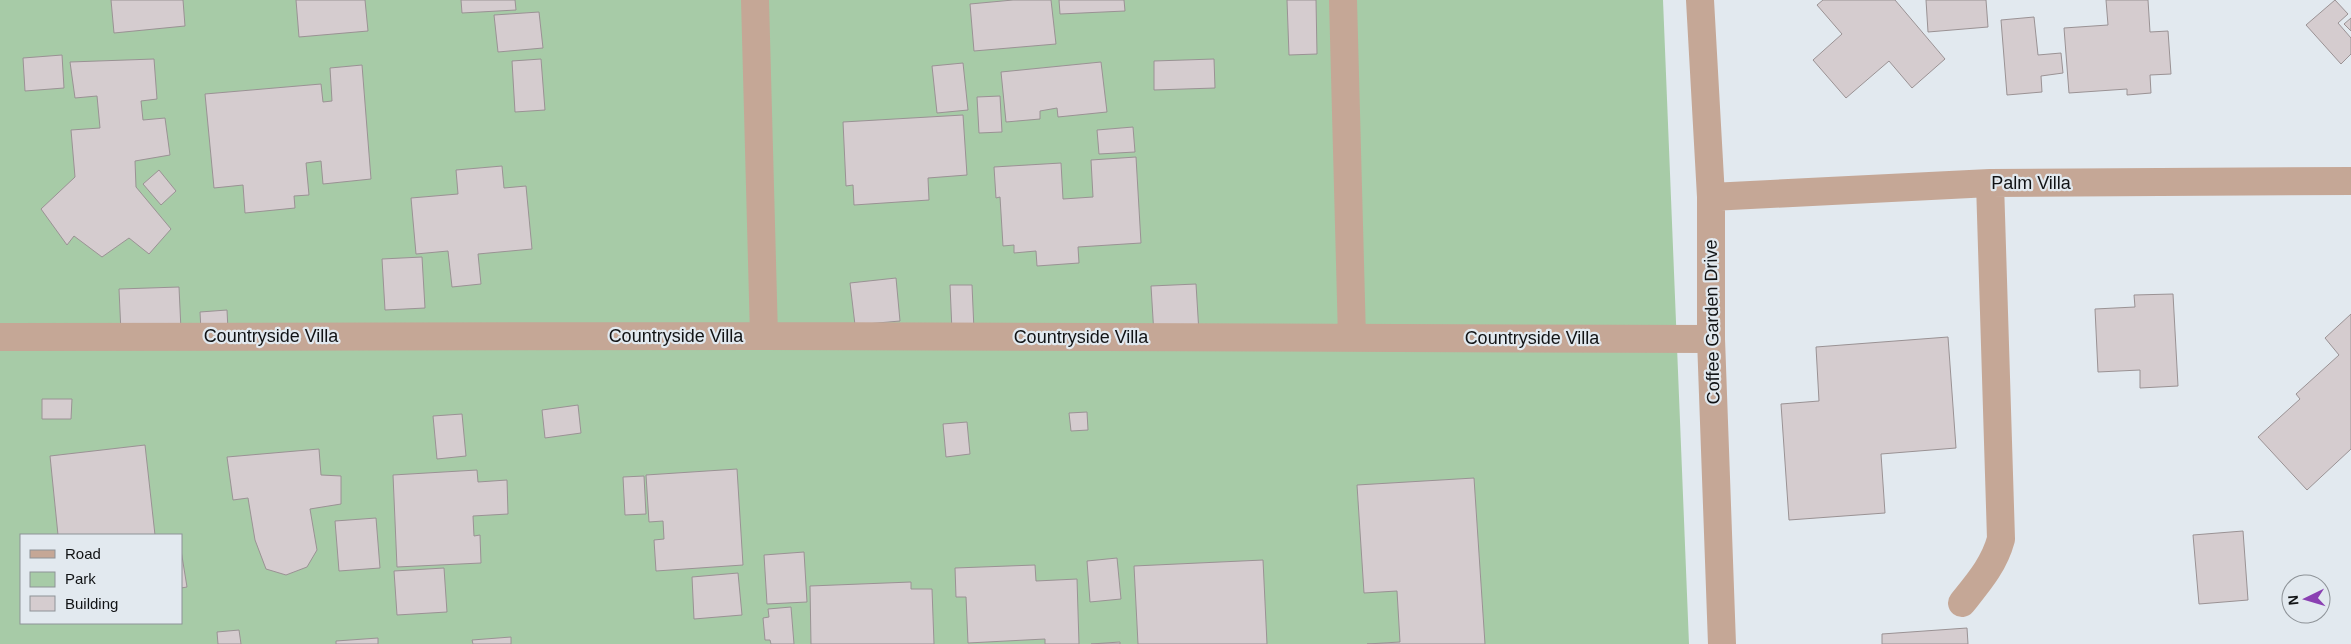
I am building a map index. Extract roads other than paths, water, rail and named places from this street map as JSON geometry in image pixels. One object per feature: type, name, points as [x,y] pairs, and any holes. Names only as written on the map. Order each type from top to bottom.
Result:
[{"type":"street","points":[[755,0],[764,336]]},
{"type":"street","points":[[1343,0],[1352,338]]},
{"type":"street","name":"Coffee Garden Drive","points":[[1700,0],[1710,197],[1711,339],[1722,644]]},
{"type":"street","name":"Palm Villa","points":[[1710,197],[1990,183],[2351,181]]},
{"type":"street","points":[[1962,603],[1986,573],[1998,552],[2001,539],[1990,183]]},
{"type":"street","name":"Countryside Villa","points":[[0,337],[764,336],[1711,339]]}]
